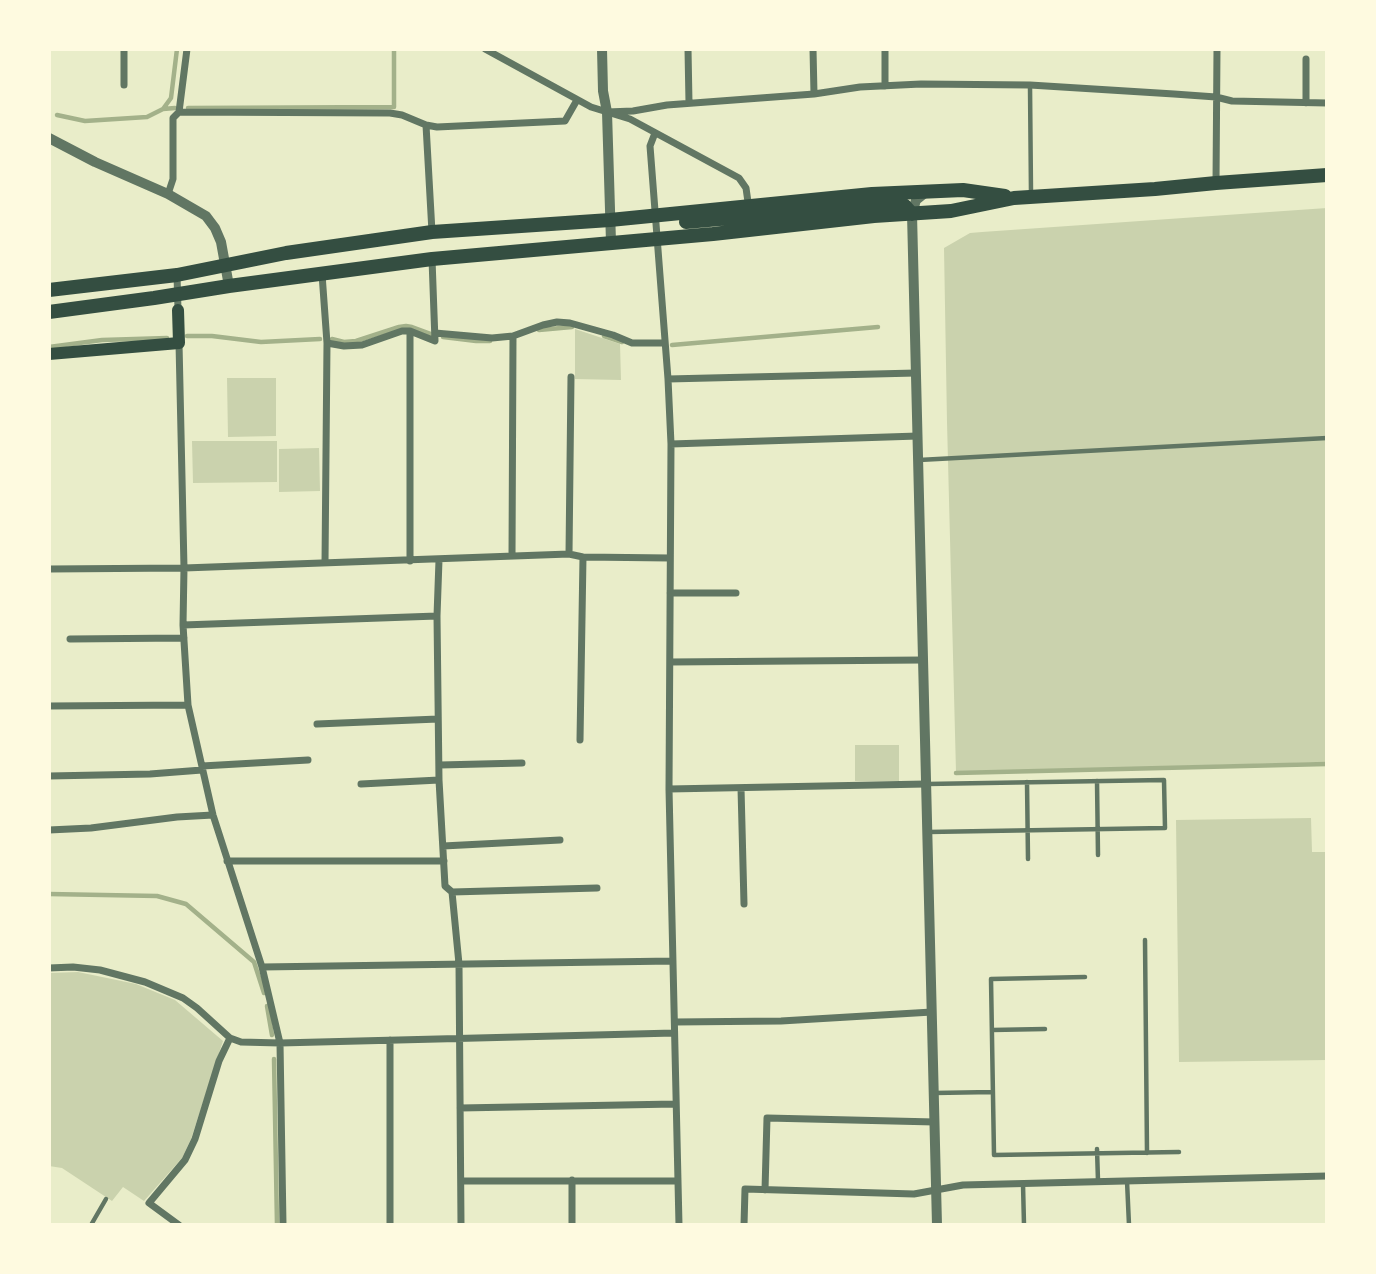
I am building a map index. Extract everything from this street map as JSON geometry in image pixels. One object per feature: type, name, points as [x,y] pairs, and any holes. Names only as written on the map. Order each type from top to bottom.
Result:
[{"type":"highway","points":[[315,248],[345,252],[458,239],[657,226],[713,234],[874,216],[951,211],[1014,198],[1327,176]]},
{"type":"highway","points":[[49,312],[872,194],[963,190],[1014,198]]},
{"type":"highway","points":[[749,211],[897,204],[905,206],[912,214]]},
{"type":"highway","points":[[49,290],[177,275],[315,248],[432,232],[611,231]]},
{"type":"main road","points":[[49,354],[179,343],[178,310]]},
{"type":"street","points":[[124,49],[124,85]]},
{"type":"street","points":[[168,194],[173,179],[173,118],[179,112],[187,49]]},
{"type":"street","points":[[485,49],[577,100],[630,119],[739,178],[746,188],[749,211]]},
{"type":"street","points":[[602,49],[611,231]]},
{"type":"street","points":[[688,49],[689,103]]},
{"type":"street","points":[[813,49],[814,94]]},
{"type":"street","points":[[885,49],[885,86]]},
{"type":"street","points":[[1216,183],[1217,49]]},
{"type":"street","points":[[1306,59],[1306,103]]},
{"type":"street","points":[[607,112],[814,94],[860,87],[921,84],[1030,85],[1216,97],[1232,101],[1327,103]]},
{"type":"street","points":[[179,112],[390,113],[437,127],[565,121],[577,100]]},
{"type":"street","points":[[426,125],[432,232]]},
{"type":"street","points":[[655,133],[650,146],[671,444],[669,789],[679,1225]]},
{"type":"street","points":[[49,138],[95,162],[168,194],[206,216],[221,242],[229,286]]},
{"type":"street","points":[[926,192],[916,200],[912,214],[937,1225]]},
{"type":"street","points":[[327,343],[362,345],[402,331],[410,331],[435,341],[432,259]]},
{"type":"street","points":[[322,274],[327,343],[325,563]]},
{"type":"street","points":[[177,275],[178,310]]},
{"type":"street","points":[[435,333],[476,338],[513,336],[557,322],[613,335],[632,343],[665,343]]},
{"type":"street","points":[[410,331],[410,561]]},
{"type":"street","points":[[512,556],[513,336]]},
{"type":"street","points":[[179,343],[183,625],[188,705],[213,815],[262,967],[280,1043],[283,1225]]},
{"type":"street","points":[[668,379],[916,373]]},
{"type":"street","points":[[569,554],[571,377]]},
{"type":"street","points":[[671,444],[918,436]]},
{"type":"street","points":[[49,569],[184,568],[569,554],[583,557],[670,558]]},
{"type":"street","points":[[580,740],[583,557]]},
{"type":"street","points":[[439,560],[439,780],[445,886],[452,892],[597,888]]},
{"type":"street","points":[[670,593],[736,593]]},
{"type":"street","points":[[183,625],[437,616]]},
{"type":"street","points":[[70,639],[184,638]]},
{"type":"street","points":[[670,662],[923,660]]},
{"type":"street","points":[[49,706],[188,705]]},
{"type":"street","points":[[317,724],[438,719]]},
{"type":"street","points":[[49,776],[150,774],[308,760]]},
{"type":"street","points":[[440,765],[522,763]]},
{"type":"street","points":[[362,784],[439,780]]},
{"type":"street","points":[[669,789],[926,784]]},
{"type":"street","points":[[741,788],[744,904]]},
{"type":"street","points":[[49,830],[213,815]]},
{"type":"street","points":[[443,846],[560,840]]},
{"type":"street","points":[[227,861],[444,861]]},
{"type":"street","points":[[452,892],[459,964],[461,1225]]},
{"type":"street","points":[[262,967],[673,961]]},
{"type":"street","points":[[49,968],[100,970],[145,982],[183,998],[230,1038],[241,1042],[674,1033]]},
{"type":"street","points":[[675,1022],[780,1021],[932,1012]]},
{"type":"street","points":[[179,1225],[149,1203],[185,1160],[195,1139],[219,1061],[230,1038]]},
{"type":"street","points":[[390,1040],[390,1225]]},
{"type":"street","points":[[460,1108],[675,1104]]},
{"type":"street","points":[[765,1190],[767,1118],[934,1122]]},
{"type":"street","points":[[744,1225],[746,1189],[914,1194],[963,1185],[1327,1176]]},
{"type":"street","points":[[572,1180],[572,1225]]},
{"type":"street","points":[[461,1181],[677,1181]]},
{"type":"lane","points":[[1030,85],[1031,197]]},
{"type":"lane","points":[[918,460],[1327,438]]},
{"type":"lane","points":[[926,784],[1164,780],[1166,828],[927,832]]},
{"type":"lane","points":[[1097,781],[1098,855]]},
{"type":"lane","points":[[1027,782],[1028,859]]},
{"type":"lane","points":[[1145,940],[1147,1153]]},
{"type":"lane","points":[[1085,977],[991,979],[994,1156],[1097,1151],[1179,1152]]},
{"type":"lane","points":[[992,1030],[1045,1029]]},
{"type":"lane","points":[[934,1093],[993,1092]]},
{"type":"lane","points":[[1097,1151],[1098,1181]]},
{"type":"lane","points":[[1127,1181],[1129,1225]]},
{"type":"lane","points":[[1023,1183],[1024,1225]]},
{"type":"lane","points":[[91,1225],[106,1199]]},
{"type":"green space","points":[[1327,208],[1327,762],[956,772],[944,248],[970,233]]},
{"type":"green space","points":[[575,329],[620,344],[621,380],[575,379]]},
{"type":"green space","points":[[227,378],[276,378],[276,436],[228,437]]},
{"type":"green space","points":[[192,441],[277,441],[277,482],[193,483]]},
{"type":"green space","points":[[319,448],[320,491],[279,492],[279,449]]},
{"type":"green space","points":[[855,745],[899,745],[899,781],[855,781]]},
{"type":"green space","points":[[1311,818],[1312,852],[1327,852],[1327,1060],[1179,1062],[1176,820]]},
{"type":"green space","points":[[78,972],[136,984],[175,1000],[223,1041],[191,1139],[182,1158],[144,1201],[123,1187],[112,1201],[62,1168],[49,1166],[49,973]]},
{"type":"waterway","points":[[57,115],[85,121],[147,117],[163,109],[171,98],[177,49]]},
{"type":"waterway","points":[[188,108],[394,107],[394,49]]},
{"type":"waterway","points":[[163,109],[175,108]]},
{"type":"waterway","points":[[332,339],[356,341],[406,326],[431,334]]},
{"type":"waterway","points":[[539,330],[572,327]]},
{"type":"waterway","points":[[672,345],[878,327]]},
{"type":"waterway","points":[[187,336],[261,342],[320,339]]},
{"type":"waterway","points":[[604,336],[622,342]]},
{"type":"waterway","points":[[443,337],[490,341]]},
{"type":"waterway","points":[[49,347],[102,340],[167,338]]},
{"type":"waterway","points":[[956,773],[1327,764]]},
{"type":"waterway","points":[[49,894],[157,896],[186,904],[254,962],[264,993]]},
{"type":"waterway","points":[[267,1006],[272,1035]]},
{"type":"waterway","points":[[274,1059],[277,1225]]}]
